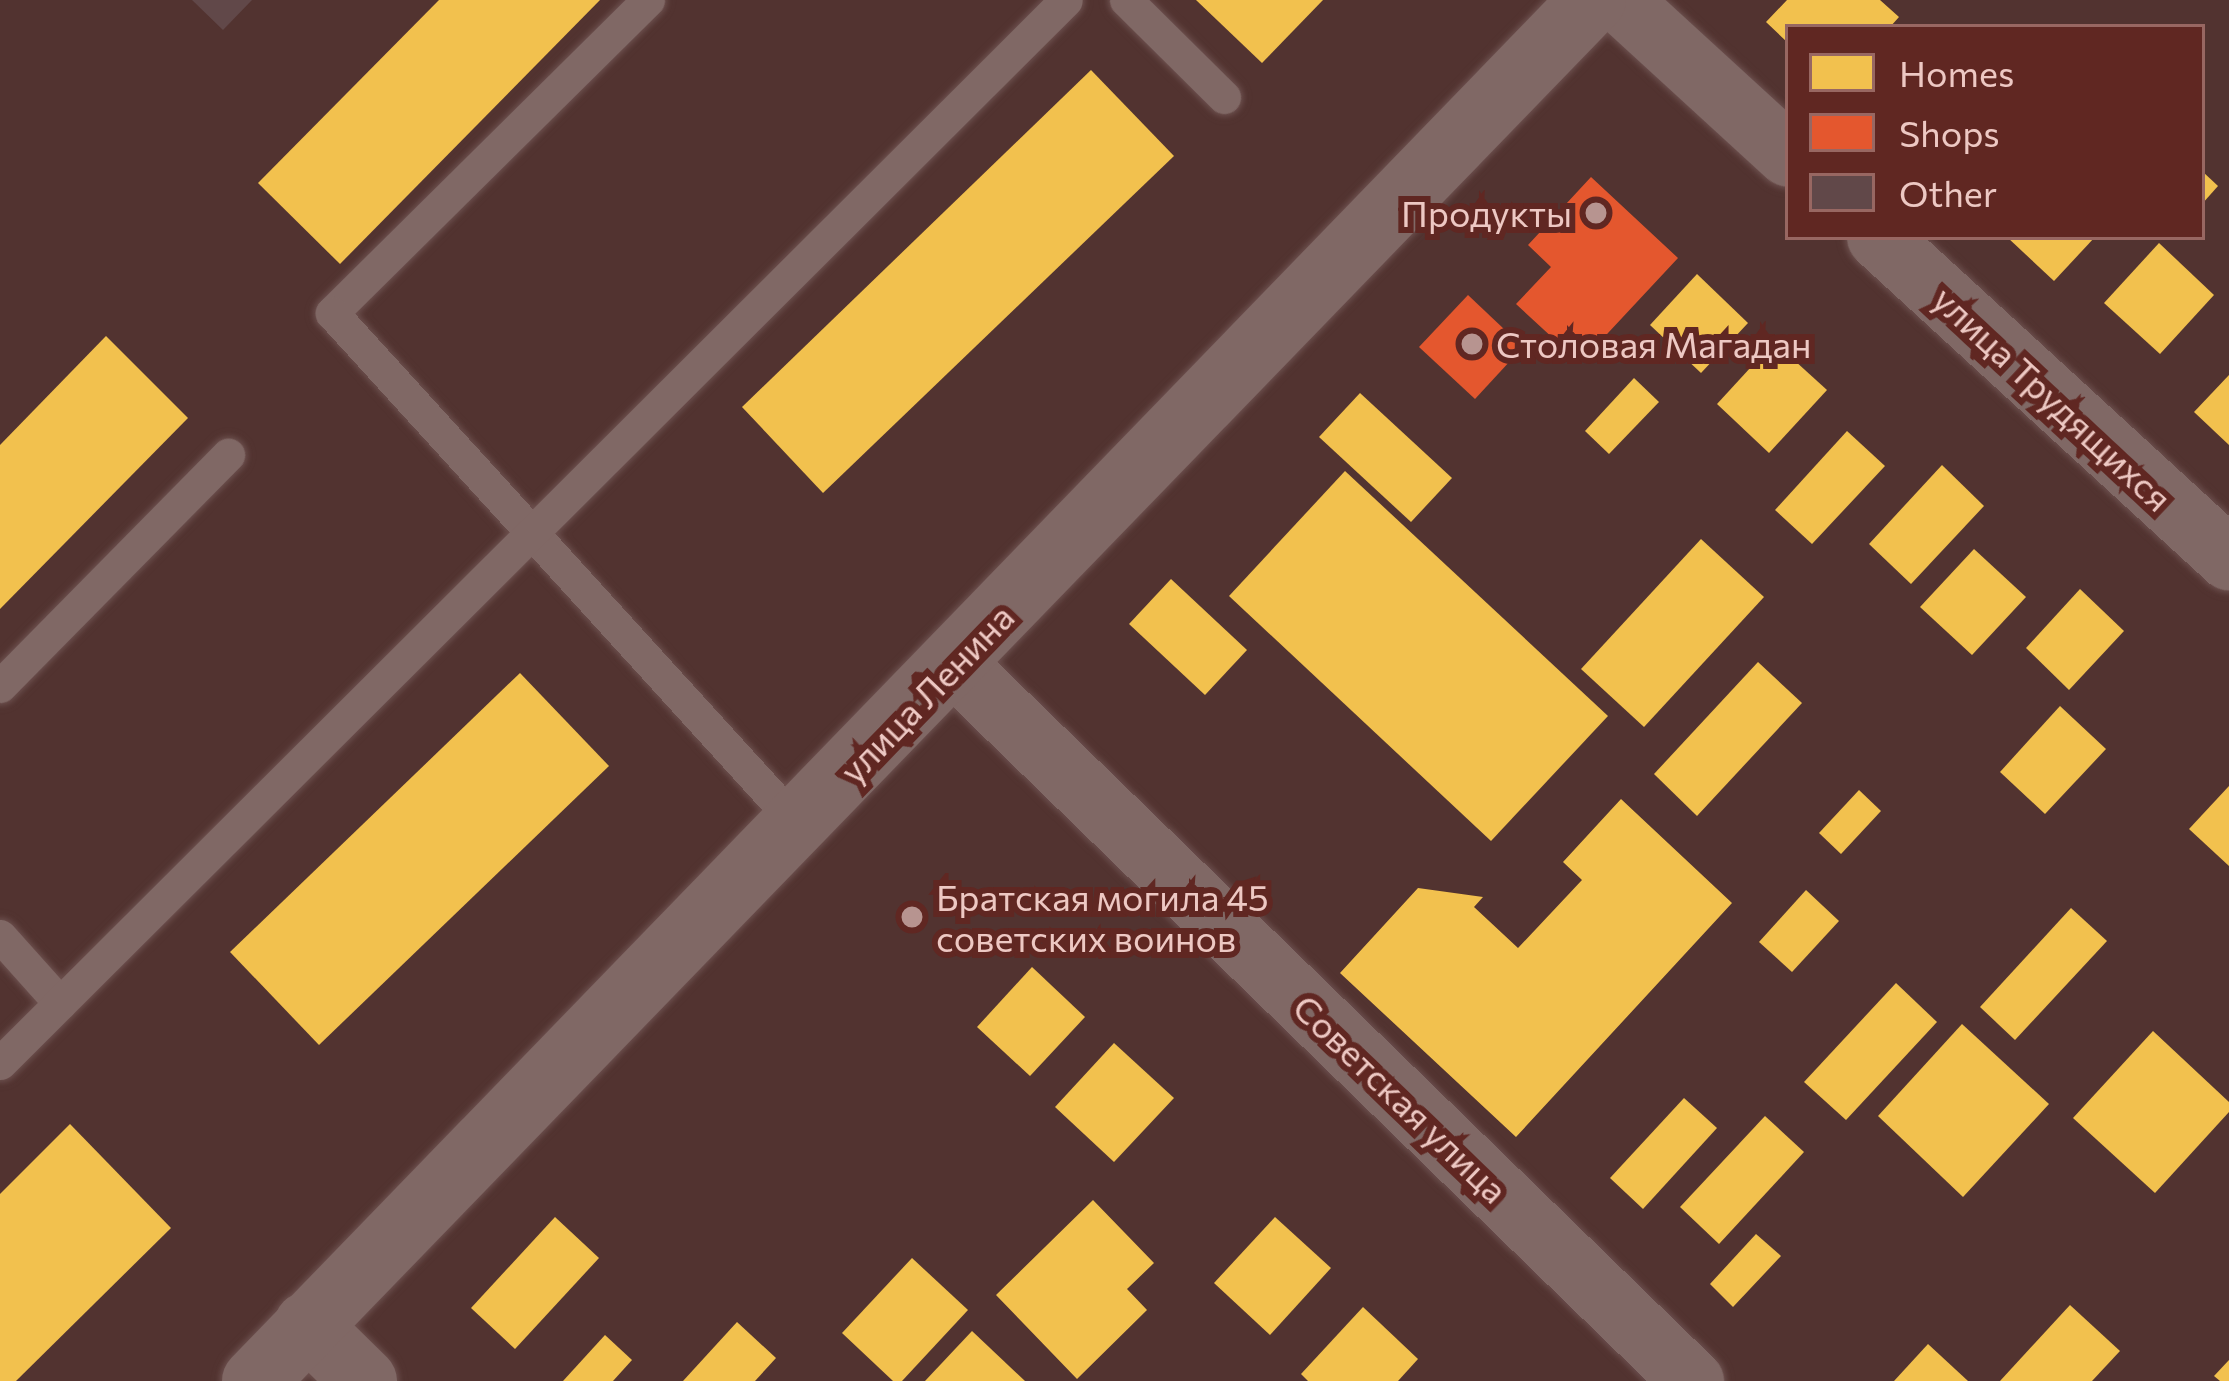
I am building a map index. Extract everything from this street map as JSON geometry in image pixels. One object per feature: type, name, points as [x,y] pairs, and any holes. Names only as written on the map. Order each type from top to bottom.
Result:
[{"type":"street","name":"улица Ленина","points":[[255,1381],[955,664],[1593,0]]},
{"type":"street","points":[[1619,0],[1785,151]]},
{"type":"street","name":"улица Трудящихся","points":[[1881,240],[2229,559]]},
{"type":"street","name":"Советская улица","points":[[955,664],[1692,1381]]},
{"type":"street","points":[[307,1325],[364,1381]]},
{"type":"lane","points":[[648,0],[332,313],[798,825]]},
{"type":"lane","points":[[0,1063],[1066,0]]},
{"type":"lane","points":[[1126,0],[1224,97]]},
{"type":"lane","points":[[0,686],[228,455]]},
{"type":"lane","points":[[0,936],[60,1003]]},
{"type":"building: Homes","points":[[439,0],[600,0],[340,264],[258,183]]},
{"type":"building: Homes","points":[[1196,0],[1323,0],[1262,63]]},
{"type":"building: Homes","points":[[1787,0],[1880,0],[1899,17],[1893,24],[1785,24],[1785,40],[1766,22]]},
{"type":"building: Homes","points":[[1091,70],[1174,156],[823,493],[742,407]]},
{"type":"building: Homes","points":[[2205,174],[2218,186],[2205,201]]},
{"type":"building: Homes","points":[[2010,240],[2092,240],[2054,281]]},
{"type":"building: Homes","points":[[2159,243],[2214,295],[2160,354],[2104,303]]},
{"type":"building: Homes","points":[[1697,274],[1748,323],[1701,373],[1650,325]]},
{"type":"building: Homes","points":[[106,336],[188,418],[0,609],[0,445]]},
{"type":"building: Homes","points":[[1774,342],[1827,390],[1769,453],[1717,404]]},
{"type":"building: Homes","points":[[2229,375],[2229,445],[2194,412]]},
{"type":"building: Homes","points":[[1634,378],[1659,402],[1609,454],[1585,431]]},
{"type":"building: Homes","points":[[1360,393],[1452,478],[1411,522],[1319,437]]},
{"type":"building: Homes","points":[[1847,431],[1885,466],[1812,544],[1775,510]]},
{"type":"building: Homes","points":[[1942,465],[1984,506],[1911,584],[1869,544]]},
{"type":"building: Homes","points":[[1345,471],[1608,716],[1491,841],[1229,596]]},
{"type":"building: Homes","points":[[1701,539],[1764,597],[1644,727],[1581,669]]},
{"type":"building: Homes","points":[[1974,549],[2026,597],[1972,655],[1920,607]]},
{"type":"building: Homes","points":[[1171,579],[1247,650],[1205,695],[1129,624]]},
{"type":"building: Homes","points":[[2080,589],[2124,631],[2069,690],[2026,648]]},
{"type":"building: Homes","points":[[1758,662],[1802,703],[1697,816],[1654,774]]},
{"type":"building: Homes","points":[[520,673],[609,766],[319,1045],[230,952]]},
{"type":"building: Homes","points":[[2060,706],[2106,749],[2045,814],[2000,772]]},
{"type":"building: Homes","points":[[2229,786],[2229,866],[2189,829]]},
{"type":"building: Homes","points":[[1859,790],[1881,811],[1841,854],[1819,833]]},
{"type":"building: Homes","points":[[1621,799],[1732,903],[1516,1137],[1340,973],[1418,888],[1483,897],[1474,907],[1518,948],[1582,880],[1563,862]]},
{"type":"building: Homes","points":[[1806,890],[1839,921],[1792,972],[1759,942]]},
{"type":"building: Homes","points":[[2071,908],[2107,941],[2015,1040],[1980,1007]]},
{"type":"building: Homes","points":[[1032,967],[1085,1017],[1030,1076],[977,1027]]},
{"type":"building: Homes","points":[[1896,983],[1937,1022],[1846,1120],[1804,1082]]},
{"type":"building: Homes","points":[[1962,1024],[2049,1104],[1963,1197],[1878,1116]]},
{"type":"building: Homes","points":[[2153,1031],[2229,1102],[2229,1112],[2155,1193],[2073,1118]]},
{"type":"building: Homes","points":[[1114,1043],[1174,1098],[1114,1162],[1055,1107]]},
{"type":"building: Homes","points":[[1684,1098],[1717,1128],[1643,1209],[1610,1178]]},
{"type":"building: Homes","points":[[1765,1116],[1804,1152],[1719,1244],[1680,1207]]},
{"type":"building: Homes","points":[[70,1124],[171,1228],[16,1381],[0,1381],[0,1194]]},
{"type":"building: Homes","points":[[1093,1200],[1154,1263],[1127,1289],[1147,1310],[1077,1379],[996,1295]]},
{"type":"building: Homes","points":[[555,1217],[599,1258],[515,1349],[471,1308]]},
{"type":"building: Homes","points":[[1275,1217],[1331,1268],[1270,1335],[1214,1283]]},
{"type":"building: Homes","points":[[1756,1234],[1781,1256],[1733,1307],[1710,1284]]},
{"type":"building: Homes","points":[[912,1258],[968,1310],[902,1381],[893,1381],[842,1333]]},
{"type":"building: Homes","points":[[2070,1305],[2120,1351],[2092,1381],[2000,1381]]},
{"type":"building: Homes","points":[[1363,1307],[1418,1359],[1398,1381],[1308,1381],[1301,1374]]},
{"type":"building: Homes","points":[[737,1322],[776,1358],[755,1381],[683,1381]]},
{"type":"building: Homes","points":[[972,1331],[1025,1381],[925,1381]]},
{"type":"building: Homes","points":[[605,1335],[632,1360],[613,1381],[563,1381]]},
{"type":"building: Homes","points":[[1928,1344],[1968,1381],[1894,1381]]},
{"type":"building: Homes","points":[[2229,1360],[2229,1381],[2220,1381],[2214,1376]]},
{"type":"building: Shops","points":[[1591,177],[1678,258],[1580,363],[1516,304],[1551,267],[1528,245]]},
{"type":"building: Shops","points":[[1468,295],[1523,347],[1475,399],[1419,347]]},
{"type":"building: Other","points":[[192,0],[252,0],[223,30]]},
{"type":"place","name":"Продукты","points":[[1596,213]]},
{"type":"place","name":"Столовая Магадан","points":[[1472,344]]},
{"type":"place","name":"Братская могила 45 советских воинов","points":[[912,917]]}]
